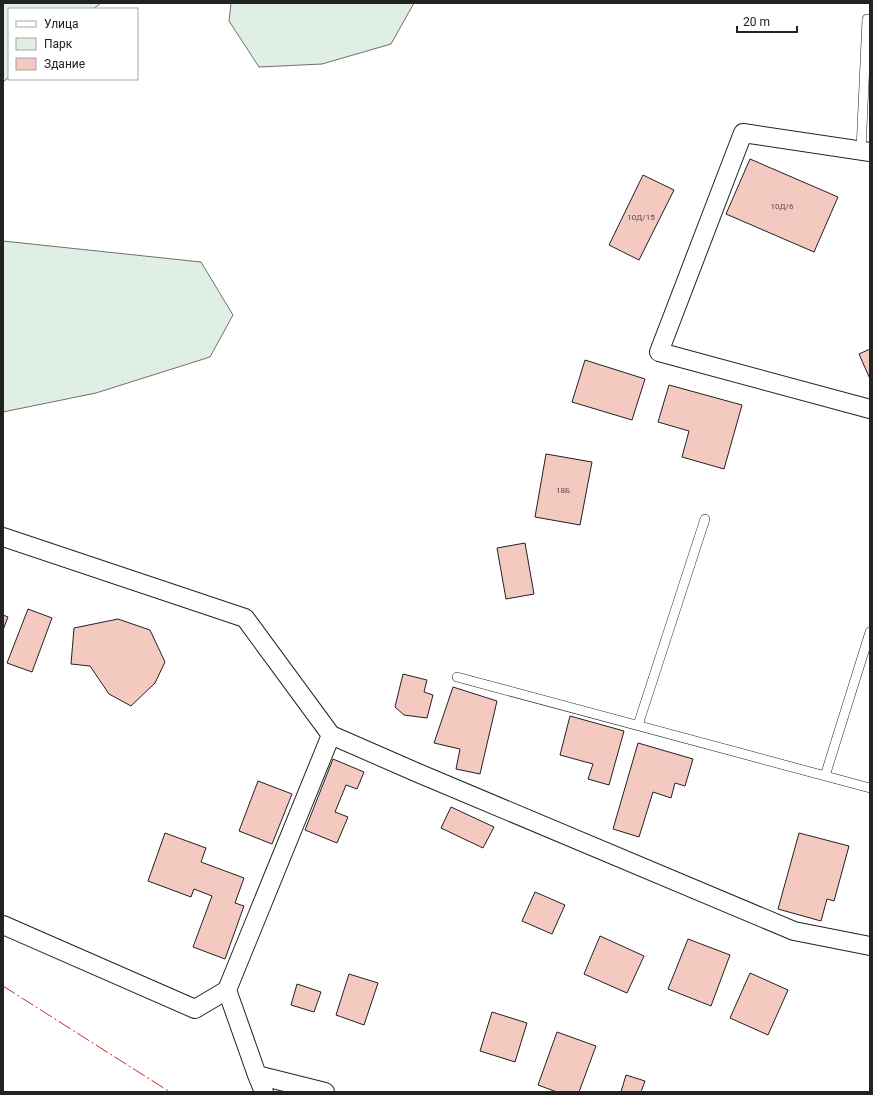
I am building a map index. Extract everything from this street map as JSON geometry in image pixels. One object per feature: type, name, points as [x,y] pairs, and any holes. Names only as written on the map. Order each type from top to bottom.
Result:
[{"type":"street","points":[[865,151],[743,133],[660,352],[870,409]]},
{"type":"street","points":[[3,537],[245,618],[331,734],[418,773],[794,931],[870,946]]},
{"type":"street","points":[[3,925],[195,1009],[226,990],[331,734]]},
{"type":"street","points":[[226,990],[264,1092]]},
{"type":"street","points":[[257,1075],[325,1092]]},
{"type":"lane","points":[[865,151],[867,19]]},
{"type":"lane","points":[[638,725],[705,519]]},
{"type":"lane","points":[[825,776],[870,632]]},
{"type":"lane","points":[[457,677],[870,788]]},
{"type":"green space","points":[[5,3],[101,3],[94,8],[8,8],[8,78],[3,82],[3,5]]},
{"type":"green space","points":[[231,3],[414,3],[391,44],[322,64],[259,67],[229,21]]},
{"type":"green space","points":[[3,241],[201,262],[233,315],[210,357],[96,393],[3,412]]},
{"type":"building","points":[[750,159],[838,197],[814,252],[726,214]]},
{"type":"building","points":[[643,175],[674,190],[639,260],[609,245]]},
{"type":"building","points":[[870,349],[870,379],[859,354]]},
{"type":"building","points":[[585,360],[645,379],[632,420],[572,402]]},
{"type":"building","points":[[669,385],[742,405],[724,469],[682,457],[689,431],[658,422]]},
{"type":"building","points":[[546,454],[592,462],[580,525],[535,517]]},
{"type":"building","points":[[525,543],[534,594],[506,599],[497,548]]},
{"type":"building","points":[[28,609],[52,618],[32,672],[7,663]]},
{"type":"building","points":[[3,615],[8,617],[3,630]]},
{"type":"building","points":[[118,619],[150,630],[165,662],[155,683],[131,706],[109,694],[90,666],[71,664],[74,628]]},
{"type":"building","points":[[403,674],[427,680],[424,692],[433,695],[427,718],[404,715],[395,707]]},
{"type":"building","points":[[453,687],[497,701],[480,774],[456,769],[460,749],[434,743]]},
{"type":"building","points":[[570,716],[624,731],[609,785],[588,779],[593,764],[560,755]]},
{"type":"building","points":[[638,743],[693,759],[685,786],[675,783],[671,798],[653,792],[639,837],[613,829]]},
{"type":"building","points":[[333,759],[364,772],[357,789],[346,785],[335,812],[348,817],[337,843],[305,830]]},
{"type":"building","points":[[258,781],[292,794],[272,844],[239,831]]},
{"type":"building","points":[[451,807],[494,827],[483,848],[441,828]]},
{"type":"building","points":[[165,833],[206,848],[201,862],[244,878],[235,903],[244,906],[225,959],[193,947],[212,896],[194,889],[191,897],[148,881]]},
{"type":"building","points":[[799,833],[849,846],[834,901],[827,899],[821,921],[778,909]]},
{"type":"building","points":[[535,892],[565,905],[552,934],[522,921]]},
{"type":"building","points":[[600,936],[644,956],[627,993],[584,974]]},
{"type":"building","points":[[688,939],[730,955],[711,1006],[668,989]]},
{"type":"building","points":[[750,973],[788,990],[768,1035],[730,1018]]},
{"type":"building","points":[[349,974],[378,983],[364,1025],[336,1015]]},
{"type":"building","points":[[297,984],[321,992],[314,1012],[291,1005]]},
{"type":"building","points":[[492,1012],[527,1023],[515,1062],[480,1051]]},
{"type":"building","points":[[557,1032],[596,1046],[579,1092],[557,1092],[538,1085]]},
{"type":"building","points":[[626,1075],[645,1081],[641,1092],[621,1092]]},
{"type":"power","points":[[3,986],[170,1092]]}]
